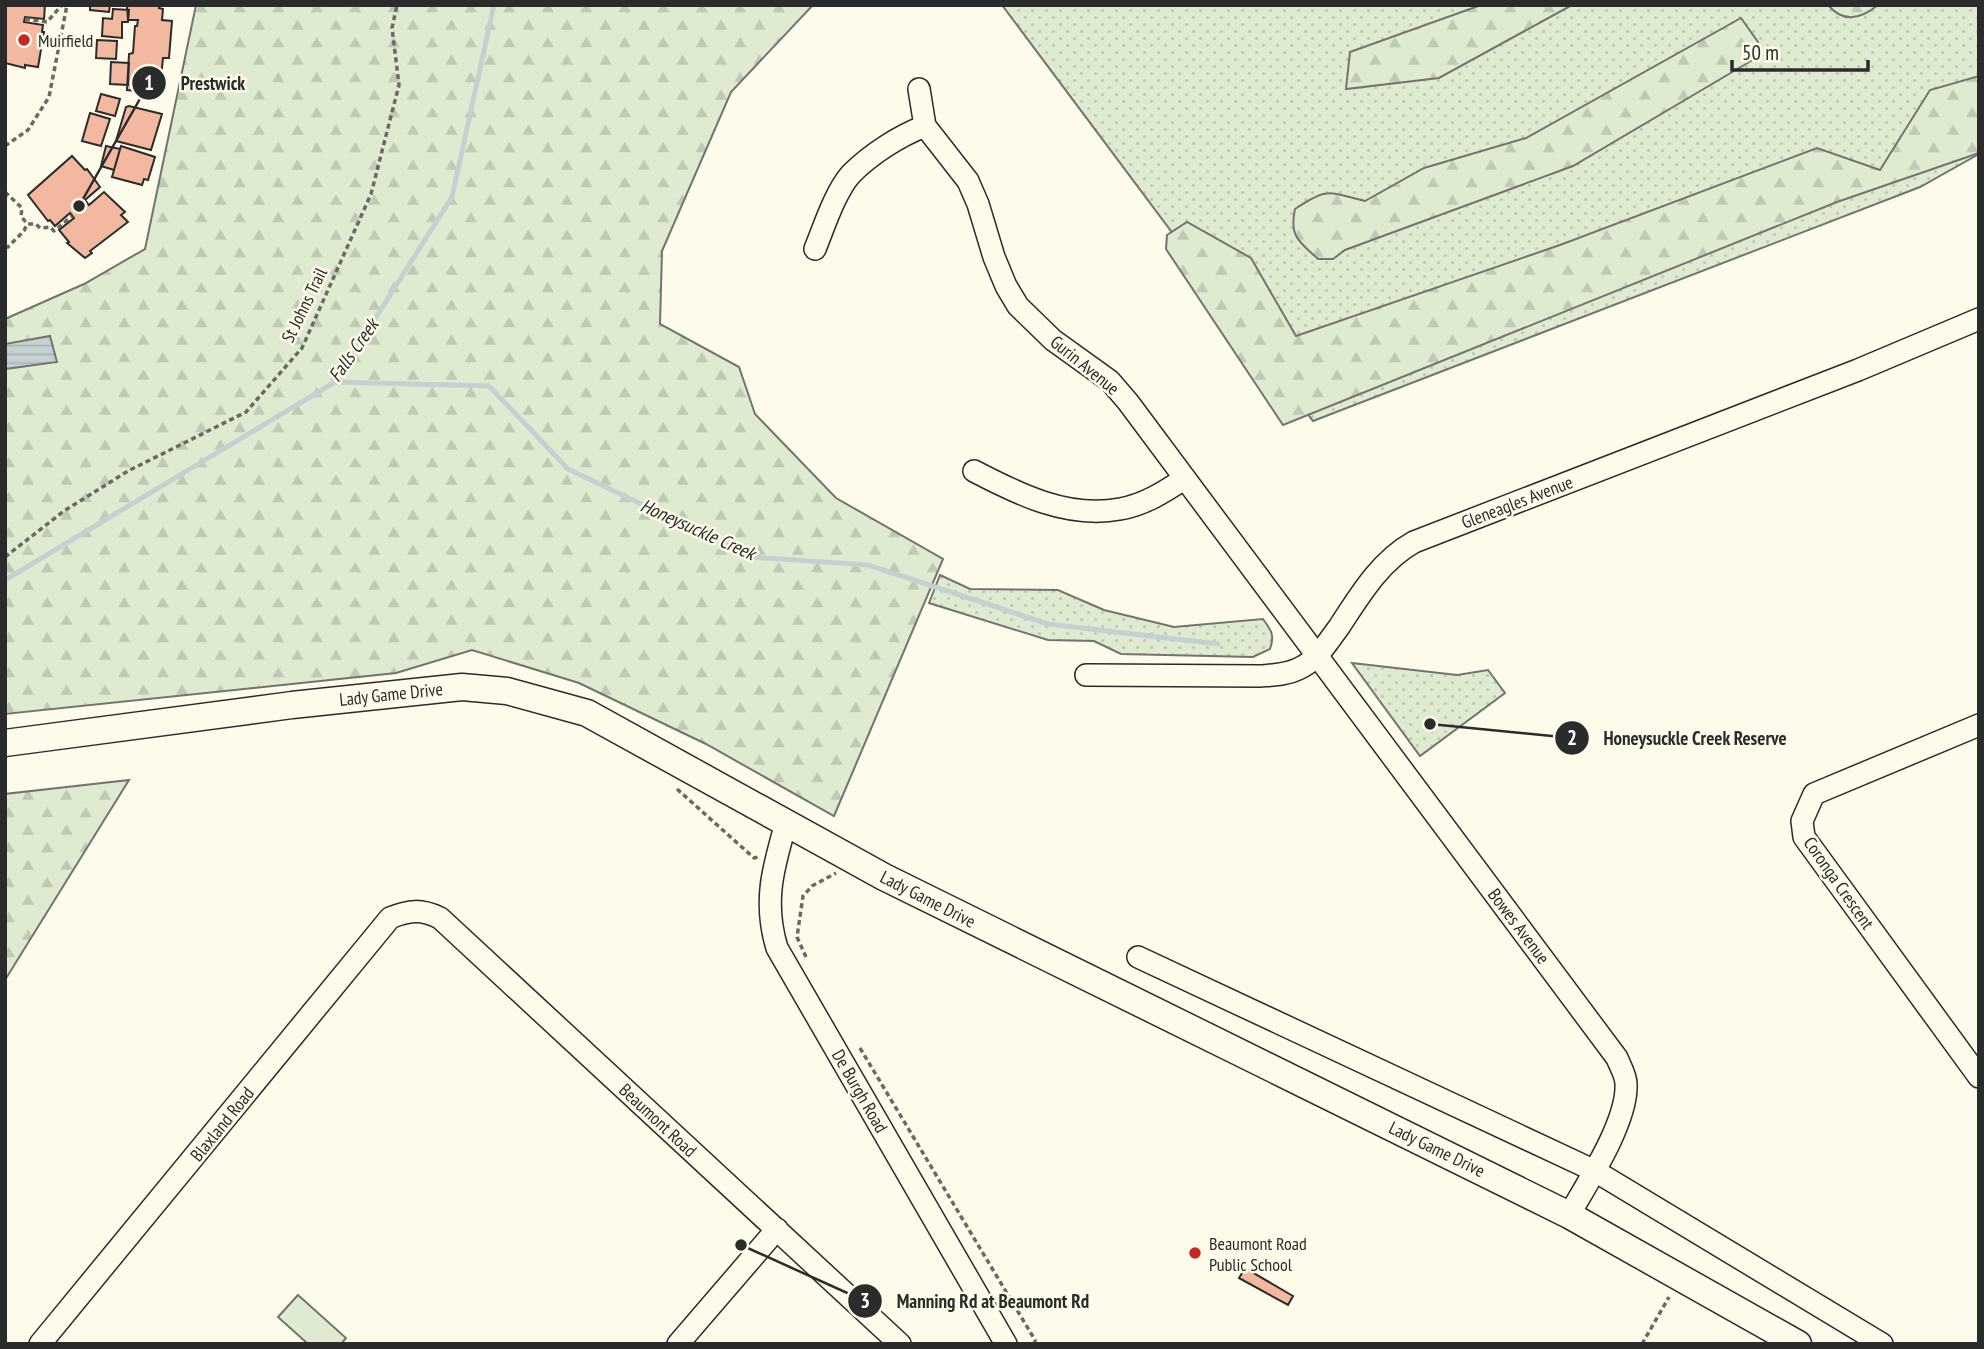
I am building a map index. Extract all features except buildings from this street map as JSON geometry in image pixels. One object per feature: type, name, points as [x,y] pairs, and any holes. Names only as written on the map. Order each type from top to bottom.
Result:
[{"type":"main road","name":"Lady Game Drive","points":[[5,743],[462,687],[507,691],[587,713],[884,877],[1569,1215],[1798,1344]]},
{"type":"street","name":"Gurin Avenue","points":[[919,89],[925,126],[968,181],[994,257],[1018,306],[1053,340],[1110,381],[1318,656]]},
{"type":"street","points":[[816,249],[832,208],[850,175],[901,135],[925,126]]},
{"type":"street","name":"Gleneagles Avenue","points":[[1086,675],[1278,675],[1298,669],[1318,656],[1386,562],[1414,542],[1858,370],[1979,319]]},
{"type":"street","points":[[974,471],[1013,492],[1059,507],[1090,510],[1120,509],[1154,498],[1184,480]]},
{"type":"street","name":"Bowes Avenue","points":[[1318,656],[1617,1058],[1626,1081],[1626,1103],[1595,1171],[1569,1215]]},
{"type":"street","name":"Coronga Crescent","points":[[1979,725],[1814,794],[1802,821],[1804,837],[1979,1077]]},
{"type":"street","name":"De Burgh Road","points":[[786,823],[772,871],[769,904],[777,948],[1006,1344]]},
{"type":"street","name":"Beaumont Road","points":[[408,910],[426,911],[440,918],[900,1344]]},
{"type":"street","name":"Blaxland Road","points":[[40,1344],[390,918],[408,910]]},
{"type":"street","points":[[1138,957],[1595,1171],[1882,1344]]},
{"type":"street","points":[[678,1344],[777,1229]]},
{"type":"path","points":[[25,19],[47,22],[62,5]]},
{"type":"path","points":[[5,146],[28,130],[49,97],[67,5]]},
{"type":"path","name":"St Johns Trail","points":[[5,557],[64,512],[128,471],[246,412],[302,348],[371,194],[398,85],[392,28],[397,5]]},
{"type":"path","points":[[54,15],[66,19]]},
{"type":"path","points":[[5,192],[22,208],[20,216],[27,224],[36,224],[40,228],[50,227],[54,231],[72,216]]},
{"type":"path","points":[[5,247],[24,232],[27,224]]},
{"type":"path","points":[[676,789],[754,858],[777,853]]},
{"type":"path","points":[[807,958],[797,937],[803,896],[812,886],[840,872]]},
{"type":"path","points":[[858,1045],[1035,1344]]},
{"type":"path","points":[[1642,1344],[1670,1295]]},
{"type":"green space","points":[[196,5],[813,5],[731,92],[662,251],[660,324],[739,367],[755,414],[836,498],[943,559],[834,816],[706,744],[579,683],[472,650],[396,673],[5,714],[5,319],[84,284],[145,249]]},
{"type":"green space","points":[[1002,5],[1979,5],[1979,154],[1920,187],[1313,421]]},
{"type":"green space","points":[[1481,5],[1572,5],[1439,78],[1346,89],[1350,52]]},
{"type":"green space","points":[[1828,5],[1878,5],[1859,16],[1846,17]]},
{"type":"green space","points":[[1741,18],[1758,42],[1756,58],[1573,166],[1345,250],[1333,259],[1318,259],[1297,238],[1293,226],[1295,209],[1315,197],[1328,193],[1365,201],[1424,168],[1526,138]]},
{"type":"green space","points":[[1979,76],[1979,153],[1837,202],[1283,425],[1166,249],[1167,235],[1187,222],[1251,258],[1296,336],[1560,245],[1817,148],[1880,170],[1930,90]]},
{"type":"green space","points":[[940,575],[970,589],[1058,590],[1104,610],[1174,627],[1263,619],[1272,640],[1270,649],[1253,657],[1121,654],[1094,641],[1048,640],[929,603]]},
{"type":"green space","points":[[1352,663],[1457,675],[1488,670],[1505,693],[1420,756]]},
{"type":"green space","points":[[129,780],[5,980],[5,794]]},
{"type":"green space","points":[[298,1295],[346,1338],[341,1344],[308,1344],[278,1317]]},
{"type":"shaded area","points":[[50,336],[57,362],[5,369],[5,344]]},
{"type":"waterway","name":"Falls Creek","points":[[5,580],[335,382],[452,197],[494,5]]},
{"type":"waterway","name":"Honeysuckle Creek","points":[[335,382],[489,386],[568,469],[752,557],[868,565],[1048,624],[1218,644]]},
{"type":"place","name":"Muirfield","points":[[24,40]]},
{"type":"place","name":"Prestwick","points":[[79,206]]},
{"type":"place","name":"Honeysuckle Creek Reserve","points":[[1430,724]]},
{"type":"place","name":"Manning Rd at Beaumont Rd","points":[[741,1245]]},
{"type":"place","name":"Beaumont Road Public School","points":[[1195,1253]]}]
